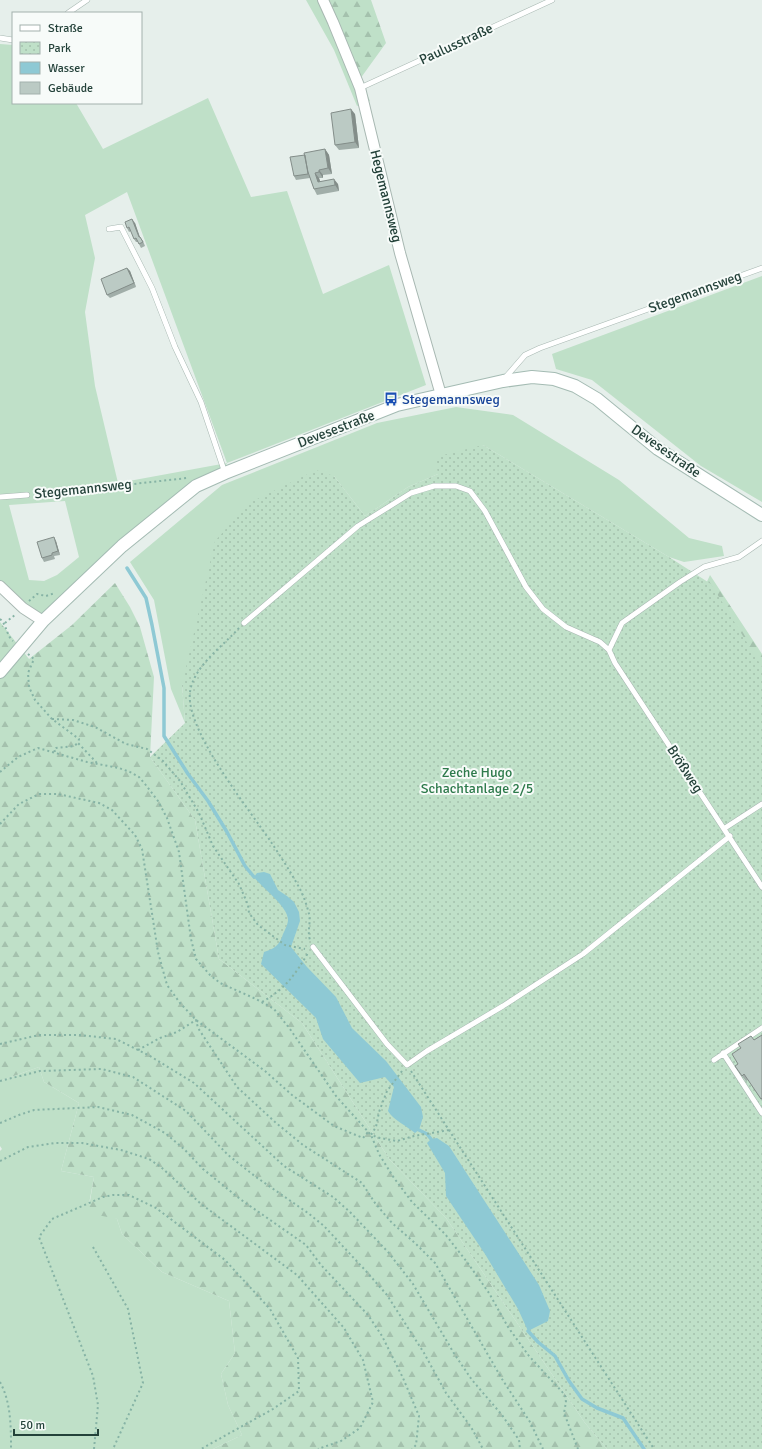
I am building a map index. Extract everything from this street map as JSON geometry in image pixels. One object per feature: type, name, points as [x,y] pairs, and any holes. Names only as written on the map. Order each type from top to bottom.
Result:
[{"type":"street","name":"Hegemannsweg","points":[[323,0],[334,22],[360,88],[400,253],[441,395]]},
{"type":"street","name":"Devesestraße","points":[[0,672],[44,621],[122,546],[196,486],[225,473],[397,406],[503,381],[532,377],[554,379],[575,386],[597,399],[658,449],[762,515]]},
{"type":"street","points":[[0,586],[23,608],[44,621]]},
{"type":"lane","points":[[69,12],[87,0]]},
{"type":"lane","name":"Paulusstraße","points":[[360,88],[552,0]]},
{"type":"lane","points":[[0,38],[12,40]]},
{"type":"lane","points":[[109,229],[121,227],[152,288],[175,347],[201,402],[225,473]]},
{"type":"lane","name":"Stegemannsweg","points":[[503,381],[525,355],[540,348],[762,268]]},
{"type":"lane","points":[[244,623],[358,526],[411,493],[434,486],[456,486],[470,491],[485,511],[526,587],[543,609],[566,627],[600,642],[609,650],[622,623],[704,567],[739,557],[762,541]]},
{"type":"lane","name":"Stegemannsweg","points":[[0,497],[27,495]]},
{"type":"lane","name":"Brößweg","points":[[609,650],[615,663],[730,836],[762,887]]},
{"type":"lane","points":[[724,828],[762,804]]},
{"type":"lane","points":[[313,947],[387,1044],[407,1065],[503,1006],[583,954],[730,836]]},
{"type":"lane","points":[[714,1060],[762,1028]]},
{"type":"lane","points":[[723,1053],[762,1113]]},
{"type":"path","name":"Stegemannsweg","points":[[27,495],[190,477]]},
{"type":"path","points":[[0,619],[5,623],[9,638],[13,642]]},
{"type":"path","points":[[244,623],[197,671],[190,692],[191,711],[200,733],[215,760],[271,842],[301,891],[309,914],[309,935],[313,947]]},
{"type":"path","points":[[34,659],[28,673],[29,687],[35,700],[52,719],[79,739],[78,742],[98,764]]},
{"type":"path","points":[[52,719],[73,720],[95,727],[126,744],[147,749],[164,761],[180,781],[199,813],[213,846],[239,884],[248,905],[249,913],[258,925],[285,945],[310,950],[294,977],[276,995],[262,1002]]},
{"type":"path","points":[[55,753],[54,750],[56,748],[74,746],[78,742]]},
{"type":"path","points":[[0,772],[18,757],[38,748],[87,762],[119,768],[139,776],[151,791],[167,818],[179,852],[191,939],[196,959],[210,975],[220,983],[274,1009],[290,1029],[336,1096],[371,1135],[379,1154],[394,1178],[412,1202],[445,1234],[489,1293],[508,1327],[529,1356],[565,1395],[566,1402],[564,1413],[578,1449]]},
{"type":"path","points":[[0,824],[19,804],[39,794],[58,794],[99,803],[112,810],[135,835],[142,849],[158,952],[168,985],[180,1003],[196,1020],[265,1071],[292,1095],[334,1126],[363,1138],[368,1132]]},
{"type":"path","points":[[138,1050],[160,1038],[177,1032],[196,1020]]},
{"type":"path","points":[[196,1020],[198,1028],[237,1087],[275,1122],[303,1145],[362,1183],[375,1203],[392,1223],[435,1263],[502,1379],[530,1422],[543,1449]]},
{"type":"path","points":[[0,1044],[40,1035],[79,1034],[116,1039],[138,1050],[194,1083],[284,1166],[333,1197],[388,1252],[413,1284],[467,1374],[502,1415],[519,1440],[520,1449]]},
{"type":"path","points":[[371,1135],[376,1126],[379,1112],[387,1091],[407,1065],[654,1449]]},
{"type":"path","points":[[0,1080],[40,1071],[102,1070],[133,1077],[186,1111],[228,1155],[324,1226],[346,1252],[365,1270],[387,1295],[424,1353],[446,1393],[471,1426],[483,1449]]},
{"type":"path","points":[[0,1123],[34,1110],[98,1107],[132,1115],[165,1133],[184,1149],[209,1174],[240,1199],[306,1245],[321,1265],[368,1315],[382,1336],[403,1378],[418,1416],[416,1445],[412,1449]]},
{"type":"path","points":[[371,1135],[396,1141],[414,1136],[449,1130]]},
{"type":"path","points":[[0,1161],[28,1148],[55,1142],[82,1142],[138,1154],[161,1167],[201,1204],[297,1275],[344,1328],[363,1360],[373,1402],[360,1428],[341,1441],[318,1449]]},
{"type":"path","points":[[94,1449],[98,1405],[93,1376],[39,1237],[52,1219],[103,1197],[113,1195],[129,1195],[156,1208],[225,1260],[270,1309],[298,1358],[299,1391],[273,1409],[201,1449]]},
{"type":"path","points":[[93,1247],[128,1309],[143,1383],[113,1449]]},
{"type":"path","points":[[0,1382],[5,1391],[7,1400],[11,1449]]},
{"type":"green space","points":[[306,0],[326,0],[370,101],[357,106],[334,50]]},
{"type":"green space","points":[[326,0],[371,0],[386,43],[360,79]]},
{"type":"green space","points":[[0,44],[12,45],[12,104],[77,104],[103,149],[208,98],[251,197],[287,191],[323,294],[389,265],[426,385],[227,463],[224,469],[171,506],[43,621],[0,586]],"holes":[[[127,192],[227,463],[118,483],[95,386],[85,312],[95,258],[85,215]],[[65,501],[79,557],[57,575],[44,581],[29,580],[9,505]]]},
{"type":"green space","points":[[762,276],[762,502],[701,466],[592,380],[556,369],[552,354]]},
{"type":"green space","points":[[456,407],[513,415],[619,480],[689,538],[722,546],[724,556],[684,562],[669,557],[483,445],[438,474],[408,487],[365,516],[334,476],[182,685],[185,723],[171,689],[154,600],[130,562],[222,485],[377,423]]},
{"type":"green space","name":"Zeche Hugo Schachtanlage 2/5","points":[[483,445],[711,584],[762,667],[762,1449],[607,1449],[585,1423],[446,1218],[390,1160],[302,1023],[219,959],[195,820],[150,757],[185,723],[182,685],[215,541],[249,503],[316,470],[334,476],[365,516],[408,487],[438,474],[435,457]]},
{"type":"green space","points":[[710,575],[762,654],[762,667],[699,599]]},
{"type":"green space","points":[[115,583],[140,627],[154,677],[150,757],[195,820],[219,959],[302,1023],[390,1160],[446,1218],[585,1423],[607,1449],[213,1449],[242,1435],[228,1405],[221,1374],[235,1353],[229,1301],[162,1272],[122,1234],[117,1219],[88,1213],[94,1177],[61,1171],[79,1103],[44,1082],[39,1067],[0,1081],[0,622],[29,659],[72,625]]},
{"type":"green space","points":[[39,1067],[44,1082],[79,1103],[61,1171],[94,1177],[89,1204],[117,1219],[122,1234],[162,1272],[229,1301],[235,1353],[221,1374],[228,1405],[242,1435],[213,1449],[0,1449],[0,1151],[2,1149],[0,1146],[0,1081]]},
{"type":"water","points":[[264,872],[270,874],[278,890],[294,902],[299,912],[300,921],[291,947],[307,967],[336,997],[352,1028],[386,1061],[421,1107],[423,1117],[419,1130],[415,1133],[397,1120],[388,1111],[394,1087],[385,1077],[360,1083],[323,1039],[316,1018],[261,964],[264,952],[274,948],[280,941],[288,920],[284,909],[254,877],[257,873]]},
{"type":"water","points":[[437,1138],[449,1146],[539,1285],[550,1311],[548,1321],[528,1331],[518,1309],[485,1254],[446,1196],[445,1173],[427,1143],[431,1139]]},
{"type":"building","points":[[351,109],[355,142],[335,145],[331,113]]},
{"type":"building","points":[[325,149],[328,168],[319,170],[319,172],[315,173],[318,182],[334,179],[335,185],[314,189],[308,172],[304,153]]},
{"type":"building","points":[[305,155],[308,174],[294,176],[290,157]]},
{"type":"building","points":[[132,219],[139,237],[143,242],[139,244],[136,238],[134,239],[129,227],[127,228],[125,222]]},
{"type":"building","points":[[127,268],[134,283],[107,295],[101,279]]},
{"type":"building","points":[[54,537],[58,551],[52,553],[52,555],[42,558],[37,542]]},
{"type":"building","points":[[762,1035],[761,1099],[744,1074],[742,1076],[735,1066],[738,1064],[732,1054],[741,1048],[738,1044],[751,1036],[754,1040]]},
{"type":"waterway","points":[[127,568],[146,598],[152,625],[164,688],[164,736],[188,774],[208,801],[245,866],[254,877]]},
{"type":"waterway","points":[[419,1130],[427,1134],[431,1139]]},
{"type":"waterway","points":[[528,1331],[538,1342],[555,1356],[569,1381],[582,1399],[597,1408],[623,1418],[644,1449]]},
{"type":"place","name":"Stegemannsweg","points":[[391,399]]}]
